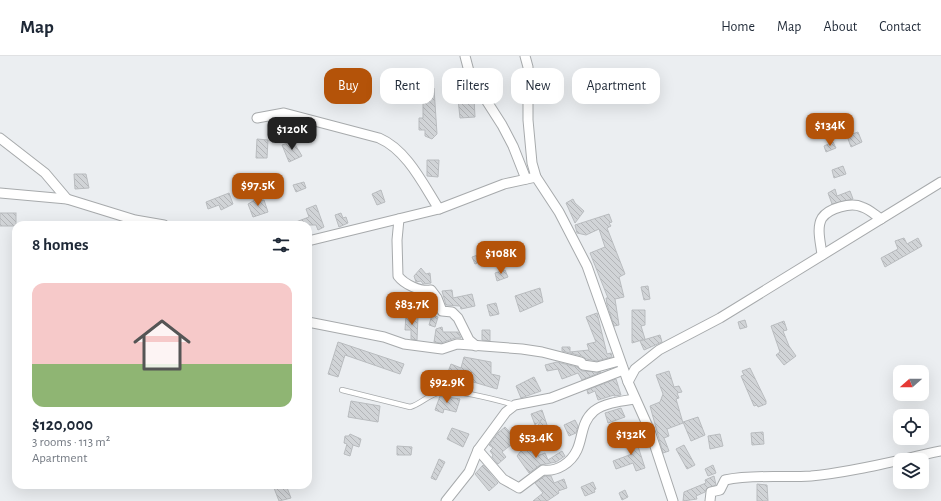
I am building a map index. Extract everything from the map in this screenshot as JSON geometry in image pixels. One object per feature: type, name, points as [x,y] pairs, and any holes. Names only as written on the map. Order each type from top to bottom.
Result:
[{"type":"street","points":[[465,56],[470,75],[502,125],[513,146],[526,179]]},
{"type":"street","points":[[525,56],[528,67],[528,120],[532,163],[536,177],[559,212],[587,266],[621,366],[650,431],[673,501]]},
{"type":"street","points":[[257,118],[284,113],[379,138],[388,142],[405,159],[439,209]]},
{"type":"street","points":[[0,138],[45,173],[67,199]]},
{"type":"street","points":[[312,240],[439,209],[504,184],[536,177]]},
{"type":"street","points":[[628,382],[635,369],[659,350],[720,318],[941,182]]},
{"type":"street","points":[[0,193],[36,195],[67,199],[141,221]]},
{"type":"street","points":[[822,255],[819,229],[822,218],[830,211],[848,205],[862,206],[881,219]]},
{"type":"street","points":[[399,219],[397,240],[398,276],[401,280],[417,288],[424,291],[430,290],[437,298],[442,311],[452,312],[458,318],[469,340],[476,346]]},
{"type":"street","points":[[312,323],[384,337],[404,344],[442,349],[457,344],[542,352],[581,362],[583,365],[598,367],[621,366]]},
{"type":"street","points":[[446,501],[469,472],[478,450],[506,412],[515,405],[551,398],[621,366]]},
{"type":"street","points":[[478,450],[503,479],[519,488],[543,470],[550,471],[560,469],[566,463],[577,450],[582,427],[594,411],[612,404],[635,398]]},
{"type":"street","points":[[710,501],[711,492],[720,490],[725,480],[758,476],[810,476],[848,470],[941,451]]},
{"type":"lane","points":[[342,390],[410,407],[416,406],[427,397],[441,392],[479,396],[515,405]]},
{"type":"building","points":[[434,88],[437,134],[432,139],[425,136],[425,130],[419,130],[419,118],[423,118],[423,104],[434,104]]},
{"type":"building","points":[[459,104],[474,104],[475,117],[460,118]]},
{"type":"building","points":[[858,132],[862,142],[851,147],[847,136]]},
{"type":"building","points":[[257,139],[268,140],[267,158],[256,158]]},
{"type":"building","points":[[293,141],[302,156],[289,162],[282,145]]},
{"type":"building","points":[[833,142],[836,148],[826,152],[824,146]]},
{"type":"building","points":[[427,160],[439,160],[438,177],[427,176]]},
{"type":"building","points":[[843,166],[846,174],[834,178],[832,170]]},
{"type":"building","points":[[74,174],[86,174],[89,188],[75,189]]},
{"type":"building","points":[[304,182],[306,188],[296,192],[293,185]]},
{"type":"building","points":[[835,189],[837,196],[850,191],[853,199],[832,204],[828,193]]},
{"type":"building","points":[[381,190],[385,202],[377,205],[372,194]]},
{"type":"building","points":[[229,193],[233,204],[221,210],[219,205],[208,209],[206,202]]},
{"type":"building","points":[[260,197],[261,201],[264,200],[268,212],[253,217],[248,204]]},
{"type":"building","points":[[573,199],[575,203],[584,211],[575,223],[566,203]]},
{"type":"building","points":[[316,205],[324,227],[318,230],[316,225],[312,225],[312,221],[298,221],[309,217],[306,209]]},
{"type":"building","points":[[0,213],[16,213],[16,221],[12,221],[12,226],[0,226]]},
{"type":"building","points":[[341,213],[343,218],[346,217],[348,223],[339,227],[335,215]]},
{"type":"building","points":[[609,214],[612,222],[609,223],[611,226],[607,228],[625,274],[619,277],[624,297],[615,299],[619,325],[614,326],[607,304],[606,298],[608,298],[590,253],[605,247],[599,229],[586,235],[577,233],[575,225]]},
{"type":"building","points":[[904,238],[907,244],[918,238],[922,246],[885,267],[881,258],[898,249],[895,241]]},
{"type":"building","points":[[486,252],[488,259],[475,264],[472,257]]},
{"type":"building","points":[[421,268],[426,274],[430,273],[431,283],[423,284],[421,281],[416,282],[414,276]]},
{"type":"building","points":[[505,270],[508,277],[497,281],[495,273]]},
{"type":"building","points":[[648,286],[650,299],[644,300],[641,287]]},
{"type":"building","points":[[540,288],[543,302],[520,312],[515,296]]},
{"type":"building","points":[[452,290],[453,298],[472,294],[475,306],[461,309],[460,306],[446,305],[442,291]]},
{"type":"building","points":[[496,303],[499,314],[490,316],[487,305]]},
{"type":"building","points":[[632,310],[645,310],[645,325],[641,326],[645,339],[632,343]]},
{"type":"building","points":[[597,313],[607,354],[611,353],[612,357],[597,361],[562,351],[562,347],[570,347],[570,352],[589,350],[587,344],[596,342],[586,317]]},
{"type":"building","points":[[406,315],[418,316],[417,340],[411,339],[411,330],[405,330]]},
{"type":"building","points":[[432,315],[438,317],[435,327],[429,325]]},
{"type":"building","points":[[745,320],[747,327],[740,329],[738,322]]},
{"type":"building","points":[[784,321],[787,330],[783,331],[789,346],[796,356],[784,365],[776,355],[780,352],[771,326]]},
{"type":"building","points":[[442,327],[443,332],[458,332],[461,338],[455,338],[441,343],[434,342],[436,329]]},
{"type":"building","points":[[482,330],[490,330],[490,341],[482,340]]},
{"type":"building","points":[[660,335],[662,342],[644,350],[640,341]]},
{"type":"building","points":[[338,342],[404,364],[400,374],[345,355],[338,377],[328,374]]},
{"type":"building","points":[[464,357],[491,362],[491,374],[500,376],[497,389],[470,381],[470,377],[448,372],[451,364],[461,368]]},
{"type":"building","points":[[557,362],[577,367],[582,371],[601,372],[582,380],[578,373],[562,379],[558,369],[547,371],[545,365]]},
{"type":"building","points":[[750,368],[766,401],[766,404],[758,407],[757,405],[754,406],[741,376],[744,375],[742,371]]},
{"type":"building","points":[[669,371],[674,387],[679,386],[682,392],[677,393],[679,398],[676,399],[683,423],[667,429],[669,436],[664,438],[669,451],[663,453],[650,406],[660,402],[663,394],[656,375]]},
{"type":"building","points":[[534,377],[541,391],[521,398],[516,386]]},
{"type":"building","points":[[616,379],[621,395],[614,395],[598,400],[595,391],[588,394],[587,390]]},
{"type":"building","points":[[440,396],[460,399],[456,412],[444,409],[443,413],[435,410]]},
{"type":"building","points":[[351,401],[380,406],[378,422],[348,417]]},
{"type":"building","points":[[621,408],[625,417],[608,423],[605,413]]},
{"type":"building","points":[[542,410],[549,431],[538,435],[536,428],[542,419],[535,425],[531,414]]},
{"type":"building","points":[[698,417],[705,435],[691,441],[683,422]]},
{"type":"building","points":[[575,420],[578,426],[576,433],[569,436],[564,425]]},
{"type":"building","points":[[505,427],[517,440],[502,452],[506,457],[498,464],[492,457],[493,455],[490,451],[493,448],[489,445],[498,433]]},
{"type":"building","points":[[452,428],[469,434],[463,447],[447,439]]},
{"type":"building","points":[[763,432],[764,444],[752,445],[751,433]]},
{"type":"building","points":[[350,434],[361,439],[359,447],[353,445],[350,456],[344,454],[347,444],[344,443],[345,436],[349,436]]},
{"type":"building","points":[[634,434],[645,468],[636,471],[633,463],[616,469],[613,461],[632,454],[626,437]]},
{"type":"building","points":[[720,434],[723,446],[710,449],[708,436]]},
{"type":"building","points":[[684,445],[695,465],[687,469],[676,449]]},
{"type":"building","points":[[397,446],[412,447],[411,455],[397,455]]},
{"type":"building","points":[[524,447],[537,456],[545,453],[548,460],[562,451],[565,456],[556,462],[540,465],[529,473],[517,456]]},
{"type":"building","points":[[439,459],[445,462],[436,480],[431,478]]},
{"type":"building","points":[[483,465],[498,483],[489,491],[475,474]]},
{"type":"building","points":[[713,465],[716,473],[708,476],[705,469]]},
{"type":"building","points":[[545,476],[551,476],[554,483],[564,479],[567,488],[558,491],[559,493],[547,501],[533,501],[543,493],[535,483]]},
{"type":"building","points":[[714,476],[716,485],[707,488],[705,492],[696,496],[697,499],[683,501],[684,492],[706,483],[705,480]]},
{"type":"building","points":[[593,482],[596,489],[594,490],[595,492],[585,496],[581,487]]},
{"type":"building","points":[[757,484],[767,485],[768,501],[757,501]]},
{"type":"building","points":[[274,489],[288,489],[291,498],[279,501]]},
{"type":"building","points":[[625,490],[628,497],[622,500],[619,493]]}]
